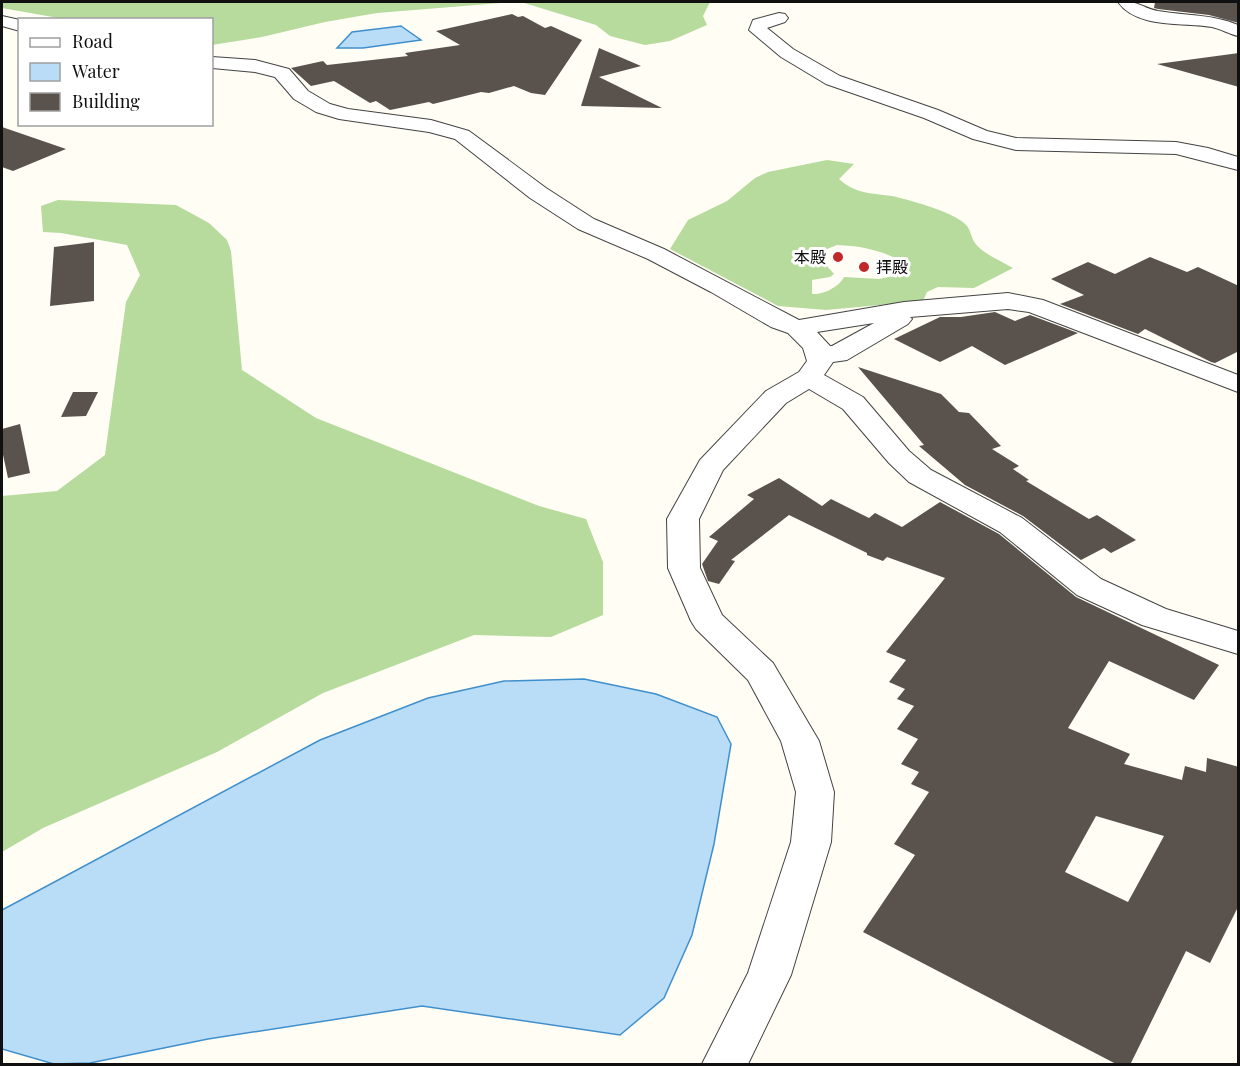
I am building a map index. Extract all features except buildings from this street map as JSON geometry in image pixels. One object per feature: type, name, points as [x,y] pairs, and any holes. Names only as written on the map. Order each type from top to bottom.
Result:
[{"type":"street","points":[[1126,2],[1150,14],[1215,22],[1239,31]]},
{"type":"street","points":[[778,18],[759,24],[758,30],[796,59],[833,80],[931,114],[980,135],[1016,144],[1176,148],[1208,154],[1239,164]]},
{"type":"street","points":[[2,21],[18,25]]},
{"type":"street","points":[[213,63],[255,66],[282,73],[301,95],[322,108],[346,115],[449,129],[473,141],[538,194],[586,224],[656,254],[780,322],[797,328],[816,345],[814,366]]},
{"type":"street","points":[[797,328],[904,310],[1008,301],[1035,305],[1239,384]]},
{"type":"street","points":[[725,1065],[768,975],[811,842],[815,792],[800,741],[761,672],[708,621],[684,568],[683,519],[710,466],[776,397],[814,366],[901,318],[904,310]]},
{"type":"street","points":[[814,366],[854,403],[899,458],[920,476],[1011,525],[1089,587],[1154,617],[1239,642]]},
{"type":"green space","points":[[2,2],[514,2],[377,13],[213,45],[213,18],[58,18],[2,8]]},
{"type":"green space","points":[[521,2],[710,2],[703,16],[707,25],[670,41],[645,45],[610,36],[596,25]]},
{"type":"green space","points":[[827,160],[854,164],[839,179],[847,185],[862,192],[919,203],[955,217],[967,226],[978,247],[1013,268],[974,288],[938,287],[927,292],[923,301],[826,310],[778,306],[670,249],[688,220],[727,201],[755,178],[768,172]],"holes":[[[837,245],[875,250],[897,259],[899,275],[879,279],[844,277],[830,290],[812,294],[812,280],[830,277],[834,274],[818,256],[822,251]]]},
{"type":"green space","points":[[58,200],[176,205],[209,223],[227,240],[231,251],[242,370],[316,418],[539,506],[586,519],[603,562],[603,615],[551,637],[474,635],[323,693],[217,752],[43,828],[2,852],[2,496],[57,491],[105,455],[126,302],[140,275],[127,245],[43,232],[41,206]]},
{"type":"water","points":[[401,26],[421,40],[363,48],[337,48],[352,32]]},
{"type":"water","points":[[584,679],[656,694],[717,717],[731,744],[714,844],[692,935],[664,998],[620,1035],[422,1006],[208,1039],[90,1063],[54,1064],[2,1049],[2,910],[320,740],[428,698],[504,681]]},
{"type":"place","name":"本殿","points":[[838,257]]},
{"type":"place","name":"拝殿","points":[[864,267]]}]
